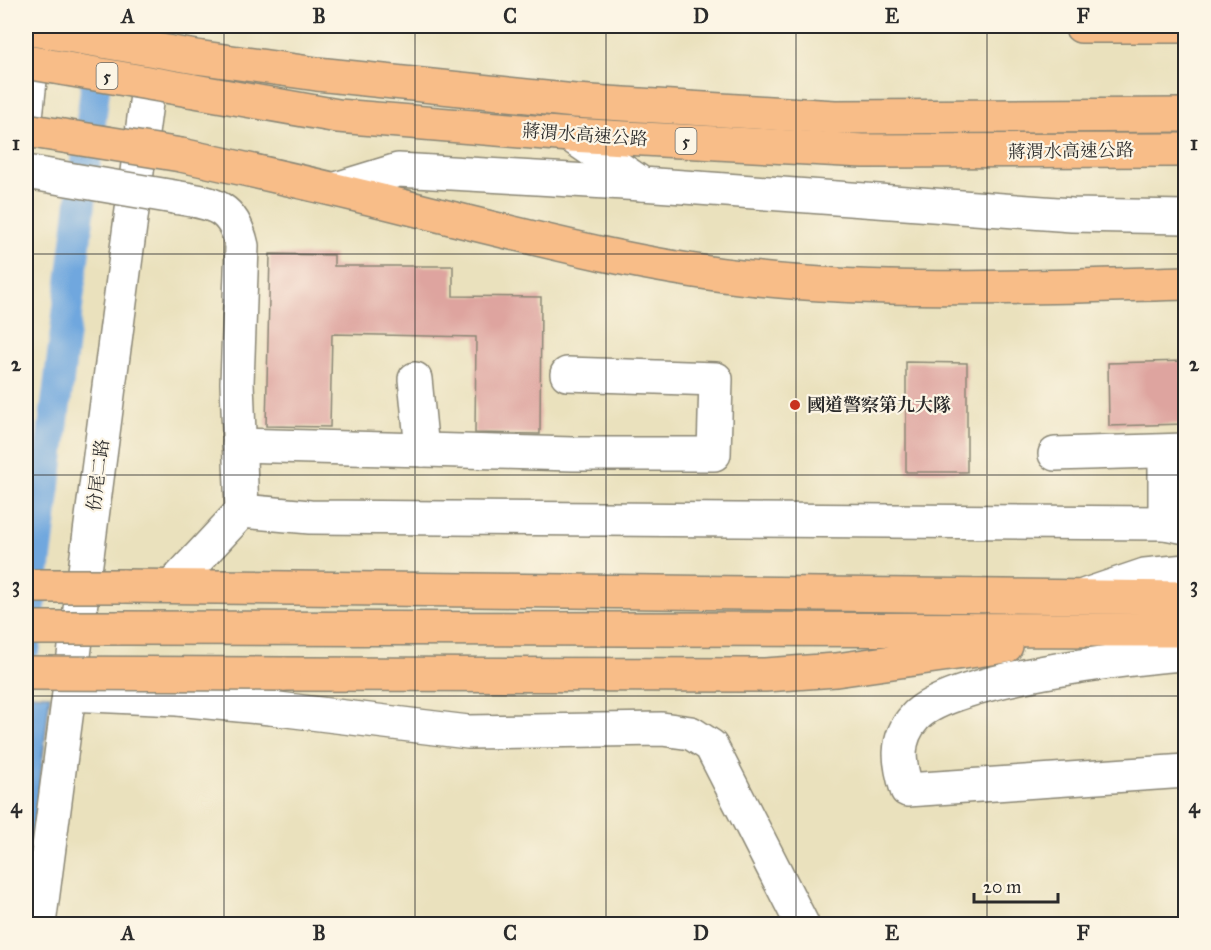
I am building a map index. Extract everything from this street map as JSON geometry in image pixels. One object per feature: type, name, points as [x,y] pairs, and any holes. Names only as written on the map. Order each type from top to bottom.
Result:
[{"type":"highway","points":[[1081,26],[1185,26]]},
{"type":"highway","name":"蔣渭水高速公路","points":[[26,28],[196,57],[317,74],[575,101],[835,117],[1185,115]]},
{"type":"highway","name":"蔣渭水高速公路","points":[[26,62],[338,116],[570,135],[863,151],[1185,150]]},
{"type":"highway","points":[[26,130],[181,155],[336,189],[617,259],[741,277],[817,284],[1002,289],[1185,283]]},
{"type":"highway","points":[[26,586],[173,585],[1185,598]]},
{"type":"highway","points":[[26,628],[1185,630]]},
{"type":"highway","points":[[26,674],[765,675],[836,670],[1015,645],[1185,630]]},
{"type":"street","points":[[26,117],[36,26]]},
{"type":"street","name":"份尾二路","points":[[39,924],[156,26]]},
{"type":"street","points":[[570,135],[642,184]]},
{"type":"street","points":[[336,189],[398,170],[642,184],[1072,215],[1185,217]]},
{"type":"street","points":[[26,172],[174,197],[218,207],[230,215],[238,229],[242,246],[237,322],[242,511],[173,585]]},
{"type":"street","points":[[239,445],[714,454],[716,380],[567,374]]},
{"type":"street","points":[[415,379],[422,450]]},
{"type":"street","points":[[242,511],[310,517],[1175,525],[1175,451],[1055,454]]},
{"type":"street","points":[[1081,596],[1145,575],[1185,571]]},
{"type":"street","points":[[1185,654],[1104,661],[963,692],[915,717],[901,742],[898,762],[907,790],[1185,771]]},
{"type":"street","points":[[69,694],[177,699],[468,732],[662,729],[691,733],[711,746],[802,924]]},
{"type":"water","points":[[26,694],[50,695],[26,903]]},
{"type":"building","points":[[270,254],[334,255],[334,266],[453,266],[453,296],[541,297],[540,434],[475,433],[476,337],[332,334],[330,427],[266,426]]},
{"type":"building","points":[[1185,361],[1185,424],[1109,426],[1108,363]]},
{"type":"building","points":[[906,362],[967,363],[967,472],[906,472]]},
{"type":"waterway","points":[[26,646],[100,49]]},
{"type":"place","name":"國道警察第九大隊","points":[[795,405]]}]
